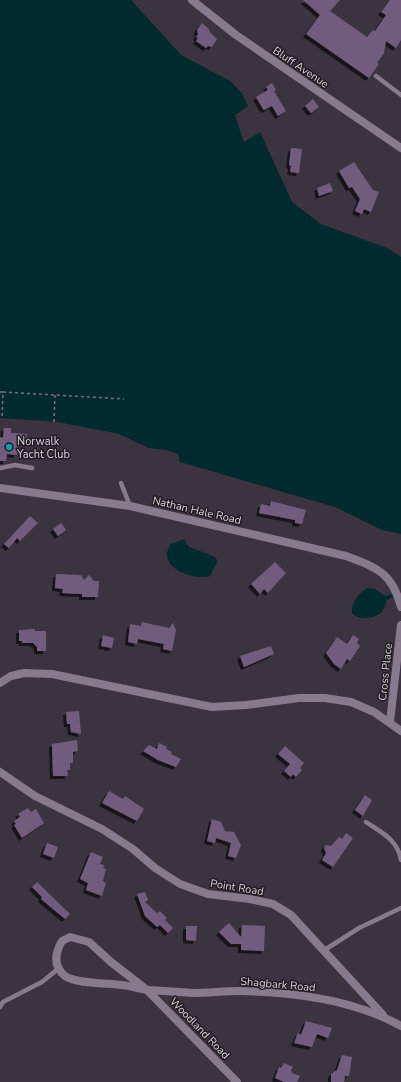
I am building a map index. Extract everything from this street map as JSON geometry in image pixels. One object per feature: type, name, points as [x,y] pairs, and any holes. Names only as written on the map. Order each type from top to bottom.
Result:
[{"type":"street","name":"Bluff Avenue","points":[[192,0],[236,35],[401,148]]},
{"type":"street","name":"Nathan Hale Road","points":[[0,488],[130,506],[346,556],[372,566],[383,573],[397,589],[401,607]]},
{"type":"street","name":"Cross Place","points":[[390,722],[401,625]]},
{"type":"street","points":[[0,682],[10,676],[24,673],[52,674],[212,707],[246,705],[299,698],[325,698],[351,702],[390,722],[401,731]]},
{"type":"street","name":"Point Road","points":[[0,772],[35,796],[102,829],[133,849],[155,868],[180,884],[208,894],[250,899],[273,904],[291,915],[385,1017]]},
{"type":"street","points":[[59,968],[56,963],[56,951],[62,941],[70,937],[80,938],[89,942],[111,962],[147,990]]},
{"type":"street","name":"Shagbark Road","points":[[59,968],[66,976],[73,980],[124,985],[147,990],[196,993],[240,991],[285,994],[331,1000],[355,1006],[385,1017],[401,1026]]},
{"type":"street","name":"Woodland Road","points":[[147,990],[237,1082]]},
{"type":"lane","points":[[376,76],[401,95]]},
{"type":"lane","points":[[0,468],[15,465],[32,468]]},
{"type":"lane","points":[[121,483],[130,506]]},
{"type":"lane","points":[[366,822],[392,841],[399,850],[401,860]]},
{"type":"lane","points":[[324,951],[359,928],[401,908]]},
{"type":"lane","points":[[0,1007],[3,1002],[42,982],[59,968]]},
{"type":"path","points":[[0,392],[124,399]]},
{"type":"path","points":[[2,418],[3,392]]},
{"type":"path","points":[[54,422],[55,395]]},
{"type":"shaded area","points":[[0,0],[131,0],[181,55],[230,81],[242,93],[248,106],[235,115],[244,142],[260,132],[292,202],[321,224],[387,248],[401,257],[401,534],[382,530],[335,507],[180,462],[178,454],[167,450],[149,448],[119,434],[58,422],[0,418]]},
{"type":"shaded area","points":[[185,539],[189,547],[216,558],[217,562],[210,576],[198,577],[184,574],[169,562],[167,553],[171,544]]},
{"type":"shaded area","points":[[367,588],[375,589],[385,596],[392,594],[394,596],[387,600],[382,611],[376,616],[361,618],[352,613],[352,609],[358,596]]},
{"type":"building","points":[[303,0],[340,0],[330,11],[367,37],[373,30],[375,31],[386,15],[381,12],[390,0],[401,0],[401,40],[396,48],[386,41],[384,53],[377,63],[379,64],[369,78],[306,34],[320,15]]},
{"type":"building","points":[[202,23],[217,39],[212,47],[208,46],[206,48],[196,41],[198,38],[196,37],[198,34],[197,30]]},
{"type":"building","points":[[272,83],[276,90],[274,91],[286,111],[278,116],[272,106],[264,110],[256,97],[268,90],[266,87]]},
{"type":"building","points":[[313,99],[319,107],[311,113],[305,106]]},
{"type":"building","points":[[291,148],[302,149],[299,173],[290,172],[291,166],[289,165]]},
{"type":"building","points":[[354,162],[373,190],[379,192],[371,212],[364,209],[362,214],[355,211],[360,199],[352,187],[349,188],[339,171]]},
{"type":"building","points":[[330,183],[333,191],[319,196],[317,188]]},
{"type":"building","name":"Norwalk Yacht Club","points":[[4,428],[11,428],[11,433],[27,434],[26,442],[19,441],[17,455],[7,454],[6,461],[0,461],[0,437],[3,438]]},
{"type":"building","points":[[271,501],[306,510],[302,524],[295,523],[295,520],[259,513],[261,504],[270,506]]},
{"type":"building","points":[[30,516],[38,523],[20,541],[17,538],[9,548],[4,544]]},
{"type":"building","points":[[61,523],[66,530],[58,536],[53,529]]},
{"type":"building","points":[[275,562],[286,573],[268,593],[264,589],[260,594],[251,584]]},
{"type":"building","points":[[56,574],[81,575],[84,580],[89,575],[94,581],[99,581],[98,597],[82,597],[82,594],[62,593],[63,589],[55,588]]},
{"type":"building","points":[[142,622],[169,628],[173,623],[176,630],[172,651],[163,649],[164,644],[138,639],[137,644],[128,642],[130,624],[141,626]]},
{"type":"building","points":[[35,629],[35,631],[46,631],[46,651],[37,651],[37,647],[33,643],[22,643],[22,641],[19,641],[19,630]]},
{"type":"building","points":[[103,635],[114,638],[112,648],[101,646]]},
{"type":"building","points":[[353,635],[359,639],[357,643],[360,646],[350,661],[347,659],[341,669],[334,664],[326,653],[337,637],[347,644]]},
{"type":"building","points":[[271,646],[274,654],[244,667],[240,656]]},
{"type":"building","points":[[79,711],[81,734],[71,732],[70,724],[67,724],[66,712]]},
{"type":"building","points":[[77,740],[78,751],[73,752],[73,763],[70,763],[70,770],[67,770],[68,776],[53,776],[52,744]]},
{"type":"building","points":[[159,743],[167,747],[166,749],[172,752],[171,754],[181,759],[176,767],[158,760],[143,751],[149,745],[157,749]]},
{"type":"building","points":[[285,746],[304,763],[300,768],[302,770],[296,777],[293,774],[291,777],[284,771],[290,764],[278,754]]},
{"type":"building","points":[[109,791],[123,799],[125,796],[144,809],[137,821],[102,803]]},
{"type":"building","points":[[365,795],[372,800],[363,816],[355,810]]},
{"type":"building","points":[[28,808],[31,812],[36,809],[44,823],[22,838],[14,825],[16,824],[14,821],[20,817],[18,814]]},
{"type":"building","points":[[212,819],[221,822],[225,831],[234,832],[241,845],[236,858],[228,856],[231,843],[216,838],[215,843],[207,841]]},
{"type":"building","points":[[346,833],[353,838],[333,867],[322,860],[326,853],[324,848],[326,845],[331,846],[339,837],[342,839]]},
{"type":"building","points":[[47,843],[58,847],[54,858],[43,854]]},
{"type":"building","points":[[91,852],[103,857],[100,864],[104,865],[103,868],[106,869],[103,881],[106,883],[102,896],[86,890],[88,883],[80,879]]},
{"type":"building","points":[[37,882],[70,914],[65,919],[41,899],[42,897],[32,887]]},
{"type":"building","points":[[145,892],[148,900],[145,902],[157,913],[160,911],[167,918],[165,920],[173,928],[168,933],[160,925],[157,927],[145,916],[137,894]]},
{"type":"building","points":[[229,923],[241,937],[242,925],[265,926],[264,951],[241,950],[241,944],[231,944],[219,932]]},
{"type":"building","points":[[186,926],[197,926],[196,941],[186,940]]},
{"type":"building","points":[[306,1021],[332,1028],[328,1038],[317,1034],[312,1047],[294,1043],[298,1033],[301,1035]]},
{"type":"building","points":[[342,1055],[352,1057],[349,1076],[345,1076],[344,1082],[331,1082],[331,1074],[337,1070]]},
{"type":"building","points":[[284,1063],[293,1067],[291,1070],[292,1073],[300,1076],[297,1082],[284,1082],[275,1078],[279,1067],[281,1068]]},
{"type":"place","name":"Norwalk Yacht Club","points":[[9,447]]}]
